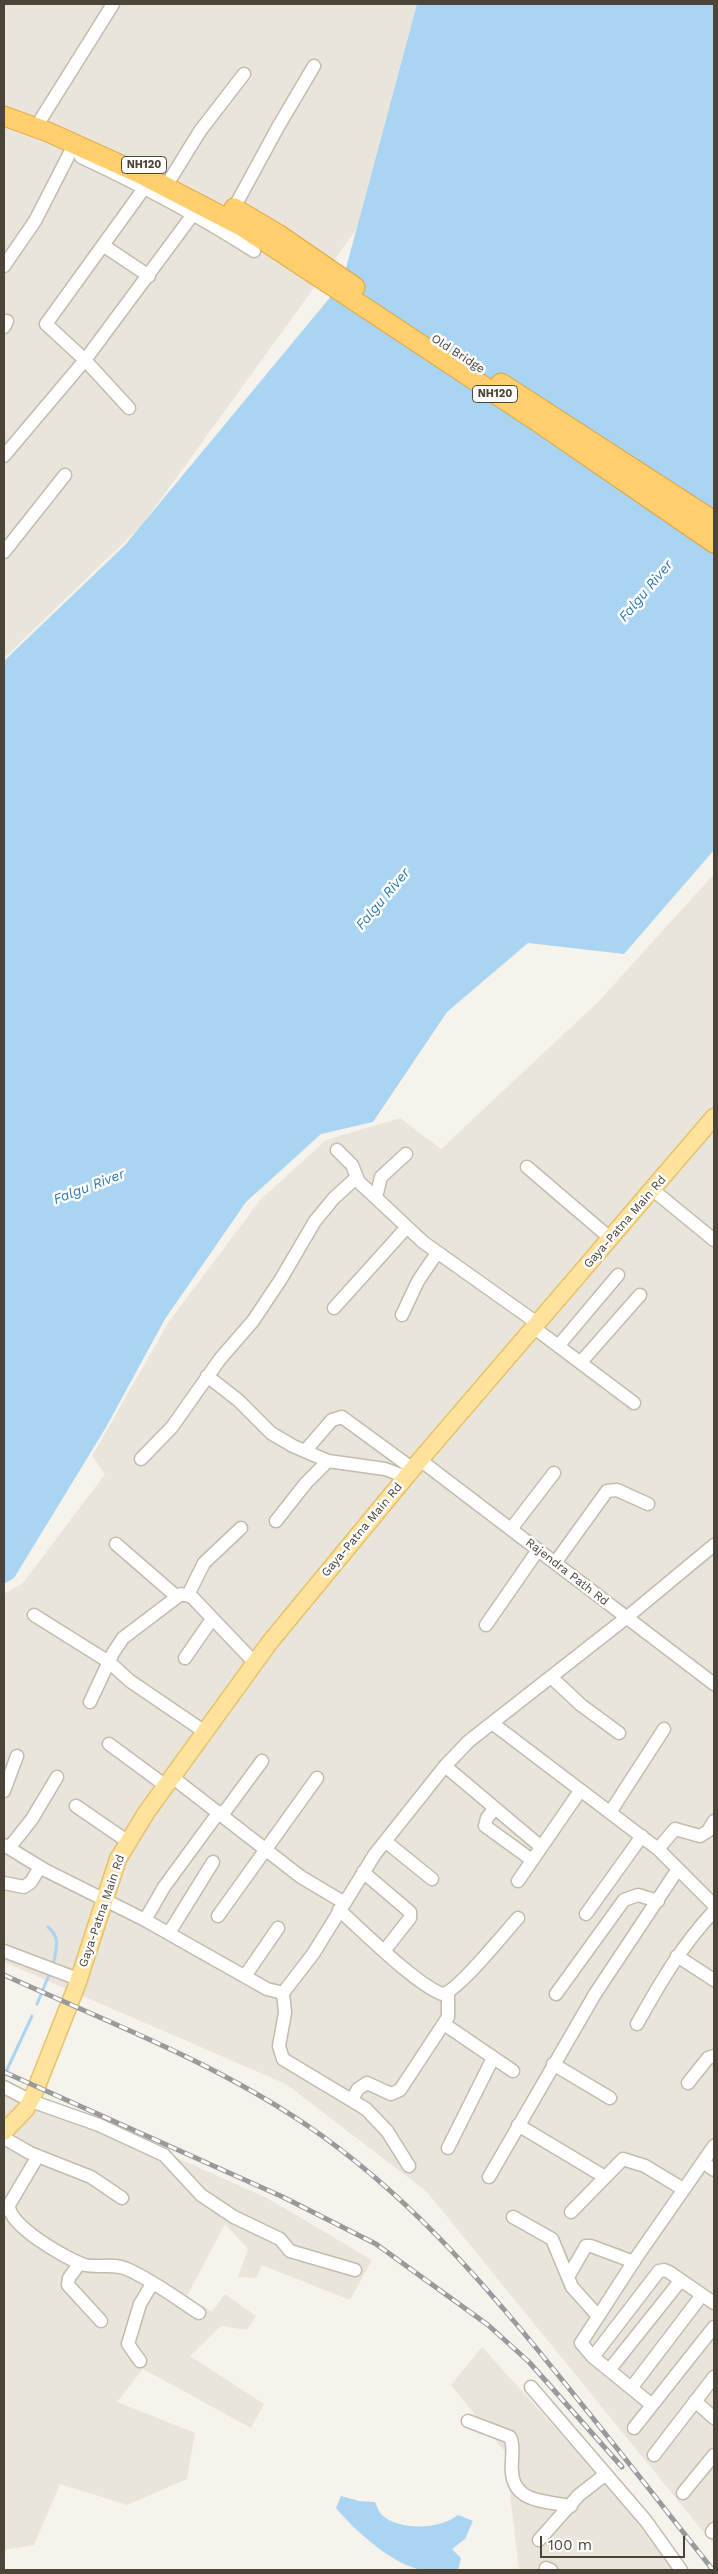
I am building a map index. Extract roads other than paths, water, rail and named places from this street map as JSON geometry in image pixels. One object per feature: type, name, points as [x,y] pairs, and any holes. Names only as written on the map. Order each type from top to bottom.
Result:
[{"type":"highway","name":"NH120","points":[[4,107],[41,119],[234,208],[276,241],[714,542]]},
{"type":"highway","name":"NH120","points":[[4,116],[73,148],[174,190],[276,241]]},
{"type":"highway","name":"Old Bridge","points":[[276,241],[398,316],[714,520]]},
{"type":"main road","name":"Gaya-Patna Main Rd","points":[[4,2132],[33,2097],[77,1982],[118,1859],[127,1841],[169,1781],[254,1662],[413,1468],[714,1118]]},
{"type":"street","points":[[41,119],[113,4]]},
{"type":"street","points":[[234,208],[314,66]]},
{"type":"street","points":[[171,178],[200,131],[244,74]]},
{"type":"street","points":[[4,266],[35,221],[73,148],[194,213],[254,251]]},
{"type":"street","points":[[129,408],[85,360],[46,324],[145,187]]},
{"type":"street","points":[[4,456],[85,360],[194,213]]},
{"type":"street","points":[[104,246],[149,276]]},
{"type":"street","points":[[4,552],[65,475]]},
{"type":"street","points":[[337,1150],[352,1165],[356,1178],[436,1253],[535,1325],[634,1402]]},
{"type":"street","points":[[376,1197],[381,1177],[406,1154]]},
{"type":"street","points":[[527,1167],[610,1238]]},
{"type":"street","points":[[141,1459],[172,1427],[224,1354],[241,1338],[272,1295],[315,1221],[334,1198],[356,1178]]},
{"type":"street","points":[[653,1190],[714,1240]]},
{"type":"street","points":[[334,1308],[407,1227]]},
{"type":"street","points":[[402,1315],[418,1281],[436,1253]]},
{"type":"street","points":[[559,1345],[618,1275]]},
{"type":"street","points":[[582,1362],[640,1295]]},
{"type":"street","points":[[207,1376],[238,1400],[270,1433],[305,1451],[328,1460],[385,1469],[413,1468]]},
{"type":"street","name":"Rajendra Path Rd","points":[[305,1451],[332,1420],[342,1417],[413,1468],[511,1528],[626,1618],[712,1678]]},
{"type":"street","points":[[276,1521],[302,1488],[328,1460]]},
{"type":"street","points":[[511,1528],[554,1473]]},
{"type":"street","points":[[555,1563],[607,1491],[617,1490],[648,1504]]},
{"type":"street","points":[[90,1702],[109,1662],[128,1633],[182,1595],[204,1563],[241,1528]]},
{"type":"street","points":[[116,1544],[212,1619],[254,1662]]},
{"type":"street","points":[[409,2166],[376,2118],[352,2099],[288,2063],[280,2055],[285,2013],[283,1993],[312,1954],[341,1906],[385,1841],[445,1766],[469,1741],[626,1618],[714,1545]]},
{"type":"street","points":[[486,1625],[538,1550]]},
{"type":"street","points":[[34,1615],[109,1662],[130,1681],[205,1732]]},
{"type":"street","points":[[185,1658],[212,1619]]},
{"type":"street","points":[[551,1677],[581,1705],[619,1733]]},
{"type":"street","points":[[492,1723],[580,1791],[611,1811],[658,1849],[714,1905]]},
{"type":"street","points":[[611,1811],[664,1729]]},
{"type":"street","points":[[109,1744],[221,1813],[265,1849],[341,1906],[385,1950],[431,1988],[442,1994],[448,1993],[466,1977],[518,1918]]},
{"type":"street","points":[[5,1785],[17,1756]]},
{"type":"street","points":[[145,1920],[164,1887],[262,1761]]},
{"type":"street","points":[[445,1766],[540,1846]]},
{"type":"street","points":[[57,1777],[32,1819],[6,1847],[145,1920],[267,1989],[283,1993]]},
{"type":"street","points":[[218,1916],[317,1778]]},
{"type":"street","points":[[518,1881],[540,1846],[580,1791]]},
{"type":"street","points":[[76,1806],[127,1841]]},
{"type":"street","points":[[495,1808],[487,1818],[485,1826],[532,1860]]},
{"type":"street","points":[[658,1849],[676,1829],[700,1836],[708,1831],[714,1821]]},
{"type":"street","points":[[586,1914],[642,1836]]},
{"type":"street","points":[[385,1841],[432,1879]]},
{"type":"street","points":[[169,1934],[213,1862]]},
{"type":"street","points":[[4,1883],[24,1887],[31,1882],[40,1866]]},
{"type":"street","points":[[489,2177],[595,1994],[678,1869]]},
{"type":"street","points":[[363,1872],[410,1912],[410,1918],[385,1950]]},
{"type":"street","points":[[556,1994],[624,1900],[638,1895],[658,1901]]},
{"type":"street","points":[[637,2024],[677,1956],[714,1911]]},
{"type":"street","points":[[245,1976],[278,1928]]},
{"type":"street","points":[[4,1951],[77,1982]]},
{"type":"street","points":[[677,1956],[714,1980]]},
{"type":"street","points":[[352,2099],[358,2089],[367,2083],[391,2094],[400,2090],[448,2017],[448,1993]]},
{"type":"street","points":[[444,2024],[514,2071]]},
{"type":"street","points":[[688,2083],[708,2058],[714,2056]]},
{"type":"street","points":[[448,2148],[493,2058]]},
{"type":"street","points":[[553,2064],[610,2098]]},
{"type":"street","points":[[4,2087],[99,2125],[164,2155],[201,2195],[234,2217],[280,2239],[290,2251],[355,2270]]},
{"type":"street","points":[[518,2125],[604,2177]]},
{"type":"street","points":[[4,2138],[38,2156],[90,2177],[122,2198]]},
{"type":"street","points":[[652,2405],[593,2357],[581,2343],[714,2146]]},
{"type":"street","points":[[38,2156],[17,2190],[9,2209],[15,2218],[40,2241],[80,2263],[123,2267],[199,2313]]},
{"type":"street","points":[[571,2212],[619,2161],[629,2159],[683,2190]]},
{"type":"street","points":[[702,2162],[714,2170]]},
{"type":"street","points":[[513,2216],[552,2239],[568,2277],[579,2297],[598,2316]]},
{"type":"street","points":[[568,2277],[586,2246],[591,2246],[634,2262]]},
{"type":"street","points":[[80,2263],[69,2278],[68,2285],[101,2321]]},
{"type":"street","points":[[593,2357],[659,2271],[664,2270],[681,2280],[714,2304]]},
{"type":"street","points":[[610,2369],[681,2280]]},
{"type":"street","points":[[140,2361],[128,2344],[140,2304],[152,2284]]},
{"type":"street","points":[[632,2387],[702,2295]]},
{"type":"street","points":[[634,2428],[714,2327]]},
{"type":"street","points":[[654,2455],[714,2377]]},
{"type":"street","points":[[531,2387],[646,2521],[681,2570]]},
{"type":"street","points":[[695,2401],[714,2418]]},
{"type":"street","points":[[468,2421],[510,2437],[513,2444],[512,2477],[519,2492],[531,2498],[571,2506]]},
{"type":"street","points":[[683,2493],[714,2455]]},
{"type":"street","points":[[539,2540],[580,2495],[606,2474]]},
{"type":"water","name":"Falgu River","points":[[417,4],[714,4],[714,850],[624,954],[528,943],[447,1012],[373,1122],[321,1134],[246,1202],[165,1319],[105,1429],[14,1578],[4,1584],[4,661],[125,545],[342,283]]},
{"type":"water","points":[[341,2496],[359,2501],[375,2502],[383,2516],[391,2521],[410,2526],[442,2523],[458,2515],[473,2521],[465,2539],[452,2549],[461,2558],[458,2570],[423,2570],[400,2562],[387,2554],[375,2546],[336,2508]]},
{"type":"waterway","points":[[48,1927],[56,1938],[57,1946],[54,1961]]},
{"type":"waterway","points":[[37,2004],[49,1975]]},
{"type":"waterway","points":[[4,2076],[32,2016]]},
{"type":"railway","points":[[4,1975],[158,2043],[270,2101],[341,2150],[375,2177],[439,2238],[498,2302],[713,2570]]},
{"type":"railway","points":[[4,2072],[283,2197],[376,2244],[488,2325],[529,2362],[622,2467]]}]
